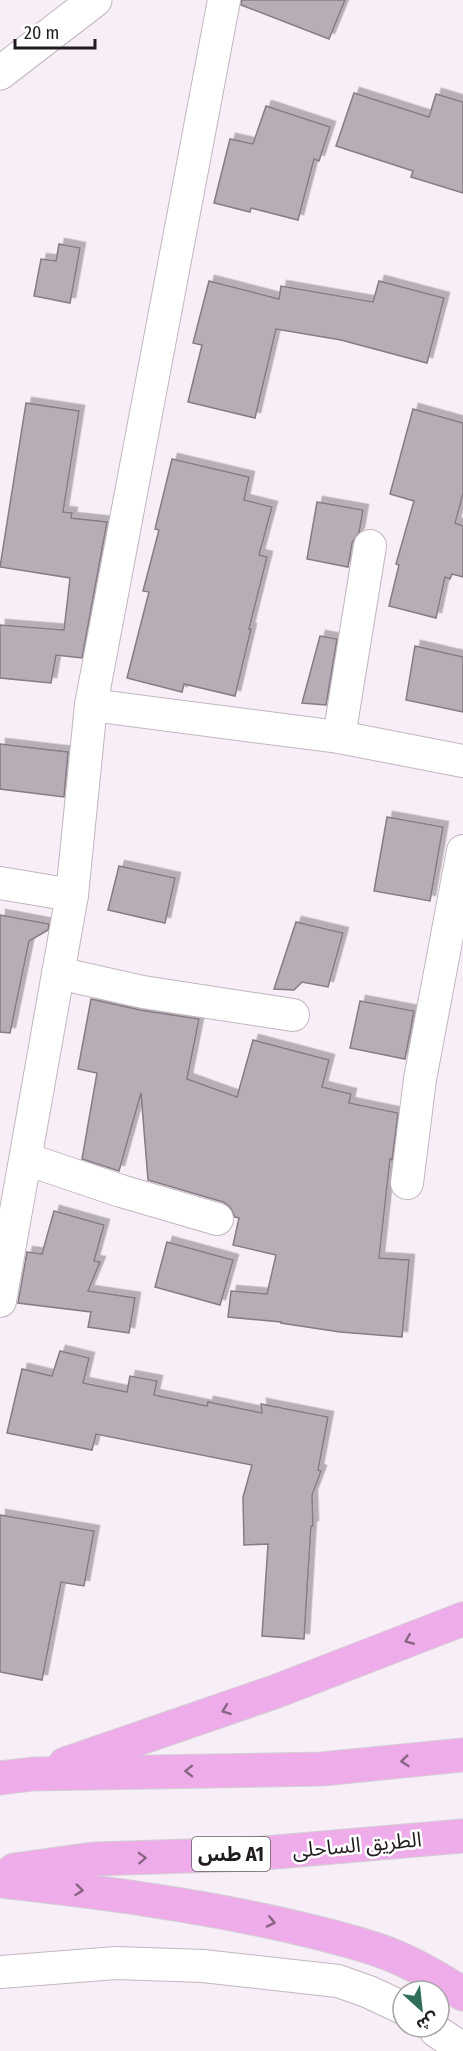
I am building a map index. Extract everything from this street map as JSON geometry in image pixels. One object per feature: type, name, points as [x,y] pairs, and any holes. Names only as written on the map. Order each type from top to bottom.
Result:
[{"type":"highway","points":[[33,1774],[277,1692],[463,1619]]},
{"type":"highway","points":[[0,1778],[33,1774],[322,1769],[463,1755]]},
{"type":"highway","name":"الطريق الساحلى","points":[[0,1872],[93,1859],[252,1854],[463,1836]]},
{"type":"highway","points":[[0,1881],[101,1892],[237,1914],[321,1934],[379,1950],[437,1977],[463,1994]]},
{"type":"street","points":[[0,73],[95,0]]},
{"type":"street","points":[[0,1301],[72,894],[91,705],[224,0]]},
{"type":"street","points":[[339,737],[370,546]]},
{"type":"street","points":[[91,705],[339,737],[463,761]]},
{"type":"street","points":[[407,1183],[420,1079],[463,851]]},
{"type":"street","points":[[0,883],[72,894]]},
{"type":"street","points":[[58,973],[143,992],[293,1015]]},
{"type":"street","points":[[26,1159],[121,1191],[217,1219]]},
{"type":"street","points":[[0,1972],[116,1963],[203,1966],[338,1981],[391,2002]]},
{"type":"street","points":[[439,2039],[463,2049]]},
{"type":"building","points":[[242,0],[345,0],[329,39],[241,5]]},
{"type":"building","points":[[354,93],[429,117],[436,94],[463,102],[463,193],[411,177],[413,171],[336,146]]},
{"type":"building","points":[[266,106],[330,127],[319,161],[314,159],[298,220],[251,208],[250,212],[214,203],[230,139],[253,144]]},
{"type":"building","points":[[59,244],[80,248],[70,303],[34,296],[41,259],[56,261]]},
{"type":"building","points":[[209,281],[279,299],[281,286],[373,302],[379,281],[444,298],[427,363],[341,340],[276,329],[255,418],[188,402],[202,345],[193,343]]},
{"type":"building","points":[[26,403],[79,411],[63,512],[72,513],[71,518],[107,522],[82,658],[56,655],[51,683],[0,678],[0,625],[64,630],[70,578],[0,567]]},
{"type":"building","points":[[413,409],[463,423],[463,494],[455,523],[463,526],[463,577],[452,574],[450,579],[445,577],[436,618],[389,606],[399,565],[396,564],[414,501],[390,494]]},
{"type":"building","points":[[172,459],[249,477],[244,500],[272,507],[259,555],[267,557],[235,696],[184,684],[182,692],[127,678],[149,592],[143,591],[159,530],[155,529]]},
{"type":"building","points":[[317,502],[363,510],[359,533],[352,543],[348,567],[307,559]]},
{"type":"building","points":[[320,636],[337,639],[326,705],[302,703]]},
{"type":"building","points":[[415,646],[463,657],[463,712],[406,700]]},
{"type":"building","points":[[0,744],[68,752],[64,797],[0,789]]},
{"type":"building","points":[[387,817],[443,827],[430,901],[374,891]]},
{"type":"building","points":[[119,866],[175,878],[165,923],[108,910]]},
{"type":"building","points":[[0,915],[49,924],[48,930],[29,941],[10,1033],[0,1032]]},
{"type":"building","points":[[296,922],[343,933],[328,987],[302,982],[294,990],[274,989]]},
{"type":"building","points":[[91,999],[140,1010],[199,1019],[187,1079],[237,1097],[253,1040],[329,1060],[322,1087],[351,1094],[349,1103],[398,1113],[392,1160],[390,1159],[379,1258],[409,1260],[402,1337],[340,1332],[281,1322],[228,1317],[231,1291],[267,1294],[276,1255],[233,1245],[239,1218],[235,1217],[230,1207],[223,1202],[148,1180],[141,1093],[119,1171],[82,1159],[97,1073],[78,1069]]},
{"type":"building","points":[[360,1001],[414,1011],[405,1059],[350,1048]]},
{"type":"building","points":[[54,1211],[104,1225],[94,1261],[100,1262],[88,1291],[135,1298],[129,1333],[88,1327],[91,1312],[18,1303],[27,1252],[42,1254]]},
{"type":"building","points":[[167,1242],[233,1260],[220,1305],[155,1287]]},
{"type":"building","points":[[60,1351],[89,1358],[83,1383],[127,1392],[130,1376],[157,1381],[154,1395],[207,1406],[208,1402],[262,1413],[261,1404],[328,1417],[318,1470],[321,1471],[312,1495],[313,1526],[311,1526],[304,1639],[262,1636],[268,1544],[244,1545],[243,1497],[252,1465],[96,1434],[92,1450],[7,1433],[22,1369],[52,1376]]},
{"type":"building","points":[[0,1515],[94,1531],[84,1586],[61,1582],[42,1680],[0,1672]]}]
